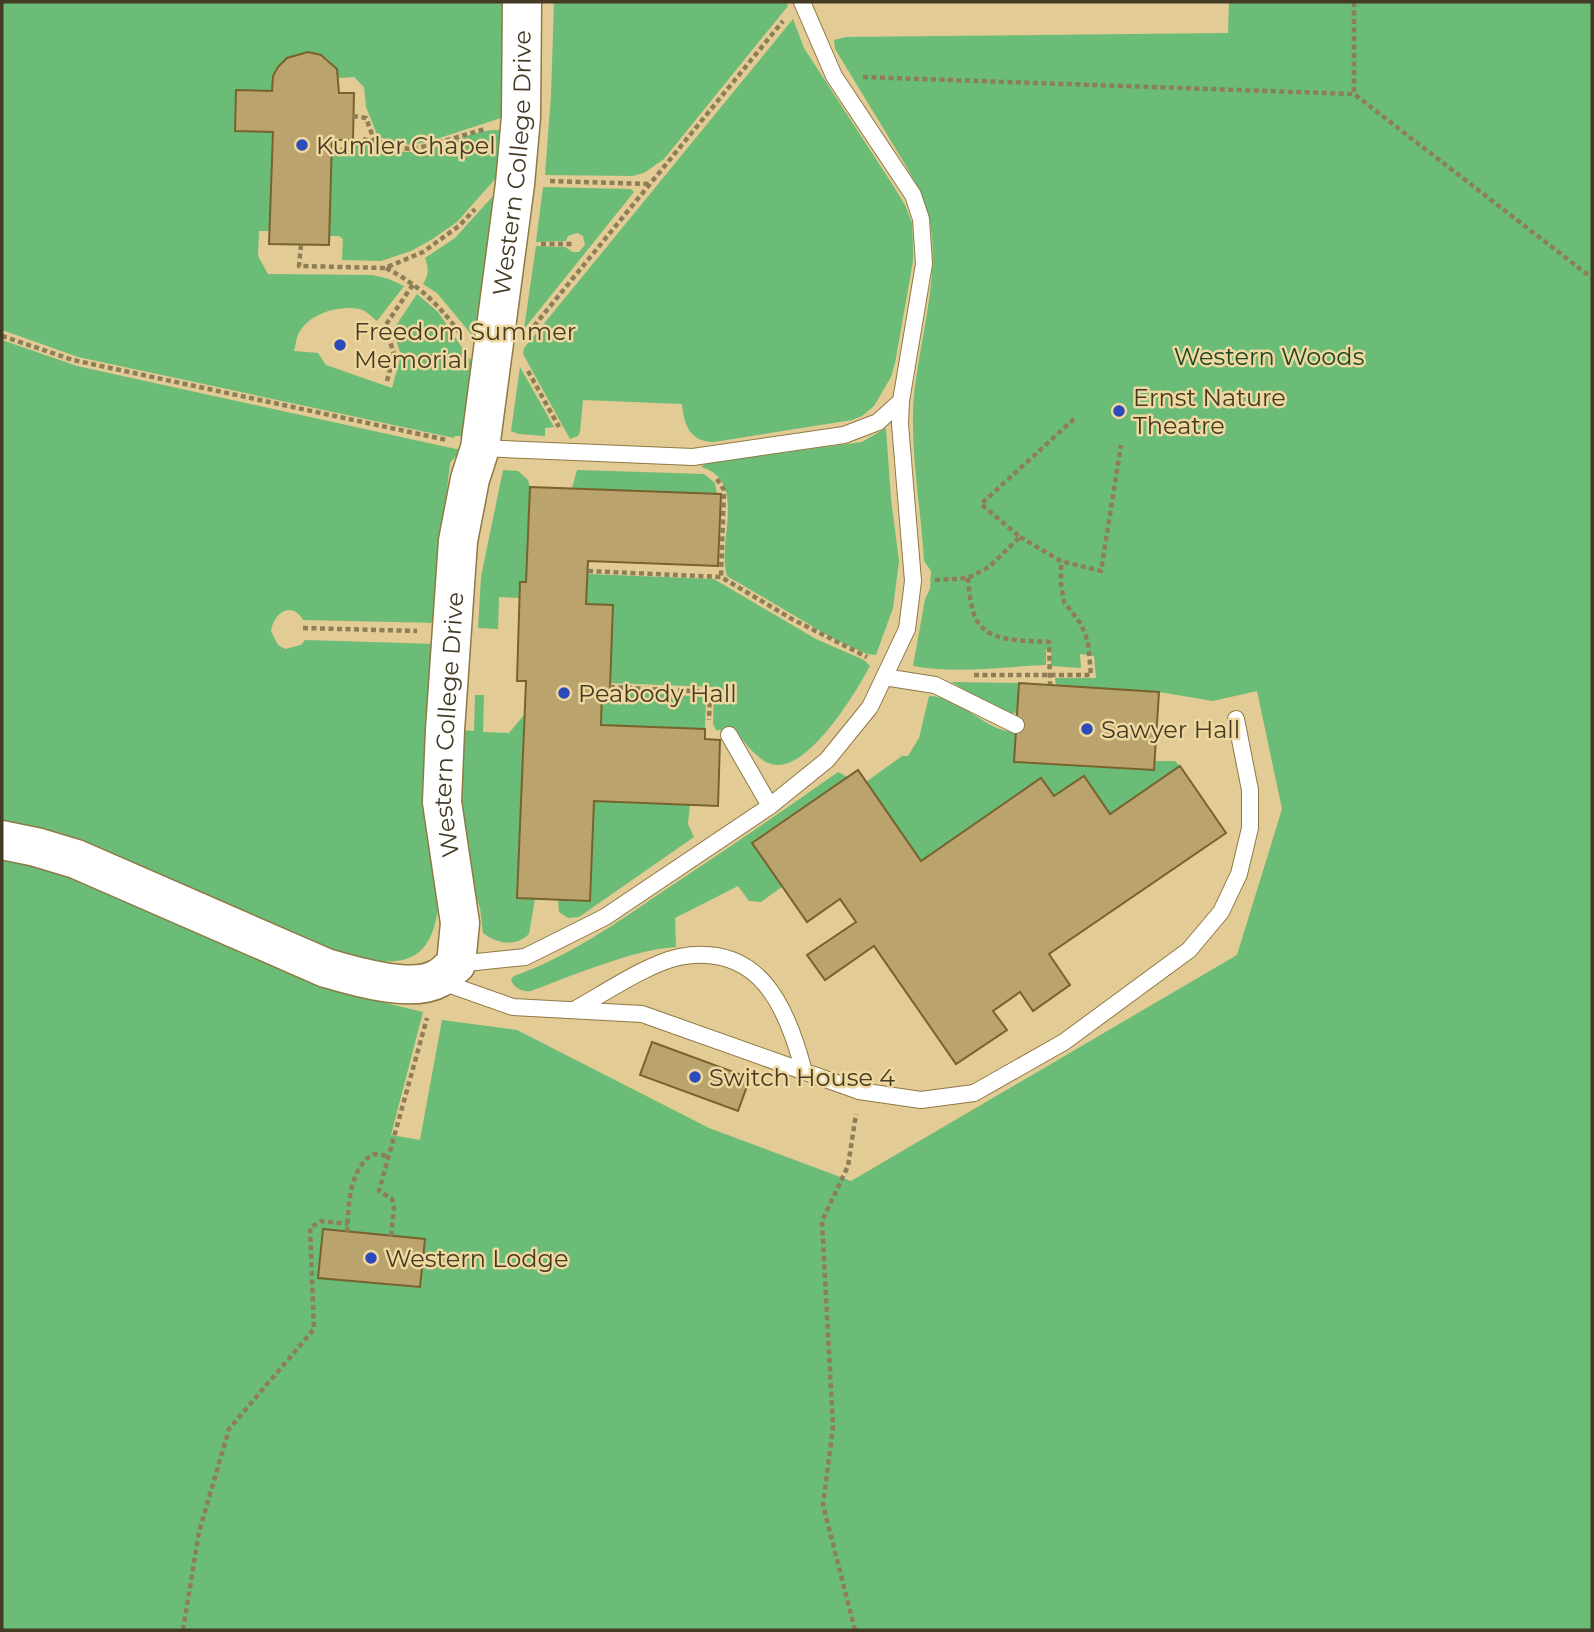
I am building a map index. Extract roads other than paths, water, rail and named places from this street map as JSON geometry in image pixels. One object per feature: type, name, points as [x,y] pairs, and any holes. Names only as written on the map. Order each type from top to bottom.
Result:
[{"type":"street","name":"Western College Drive","points":[[447,972],[460,923],[442,802],[458,541],[470,479],[480,448],[515,184],[521,117],[522,2]]},
{"type":"street","points":[[2,841],[36,847],[76,859],[326,968],[369,980],[406,985],[447,972]]},
{"type":"lane","points":[[447,972],[525,957],[605,917],[770,806],[827,760],[870,707],[907,629],[913,581],[902,468],[901,401],[924,264],[921,219],[913,195],[834,76],[796,7]]},
{"type":"lane","points":[[480,448],[693,457],[844,435],[878,422],[901,401]]},
{"type":"lane","points":[[886,671],[935,685],[1016,725]]},
{"type":"lane","points":[[447,972],[513,1007],[642,1014],[859,1091],[921,1100],[974,1093],[1064,1042],[1189,950],[1221,912],[1239,874],[1250,828],[1250,790],[1236,719]]},
{"type":"lane","points":[[729,735],[770,806]]},
{"type":"lane","points":[[572,1011],[650,968],[677,958],[703,955],[741,962],[757,974],[770,990],[788,1022],[804,1072]]},
{"type":"place","name":"Kumler Chapel","points":[[302,145]]},
{"type":"place","name":"Freedom Summer Memorial","points":[[340,345]]},
{"type":"place","name":"Ernst Nature Theatre","points":[[1119,411]]},
{"type":"place","name":"Peabody Hall","points":[[564,693]]},
{"type":"place","name":"Sawyer Hall","points":[[1087,729]]},
{"type":"place","name":"Switch House 4","points":[[695,1077]]},
{"type":"place","name":"Western Lodge","points":[[371,1258]]},
{"type":"park label","name":"Western Woods","points":[[1269,356]]}]
